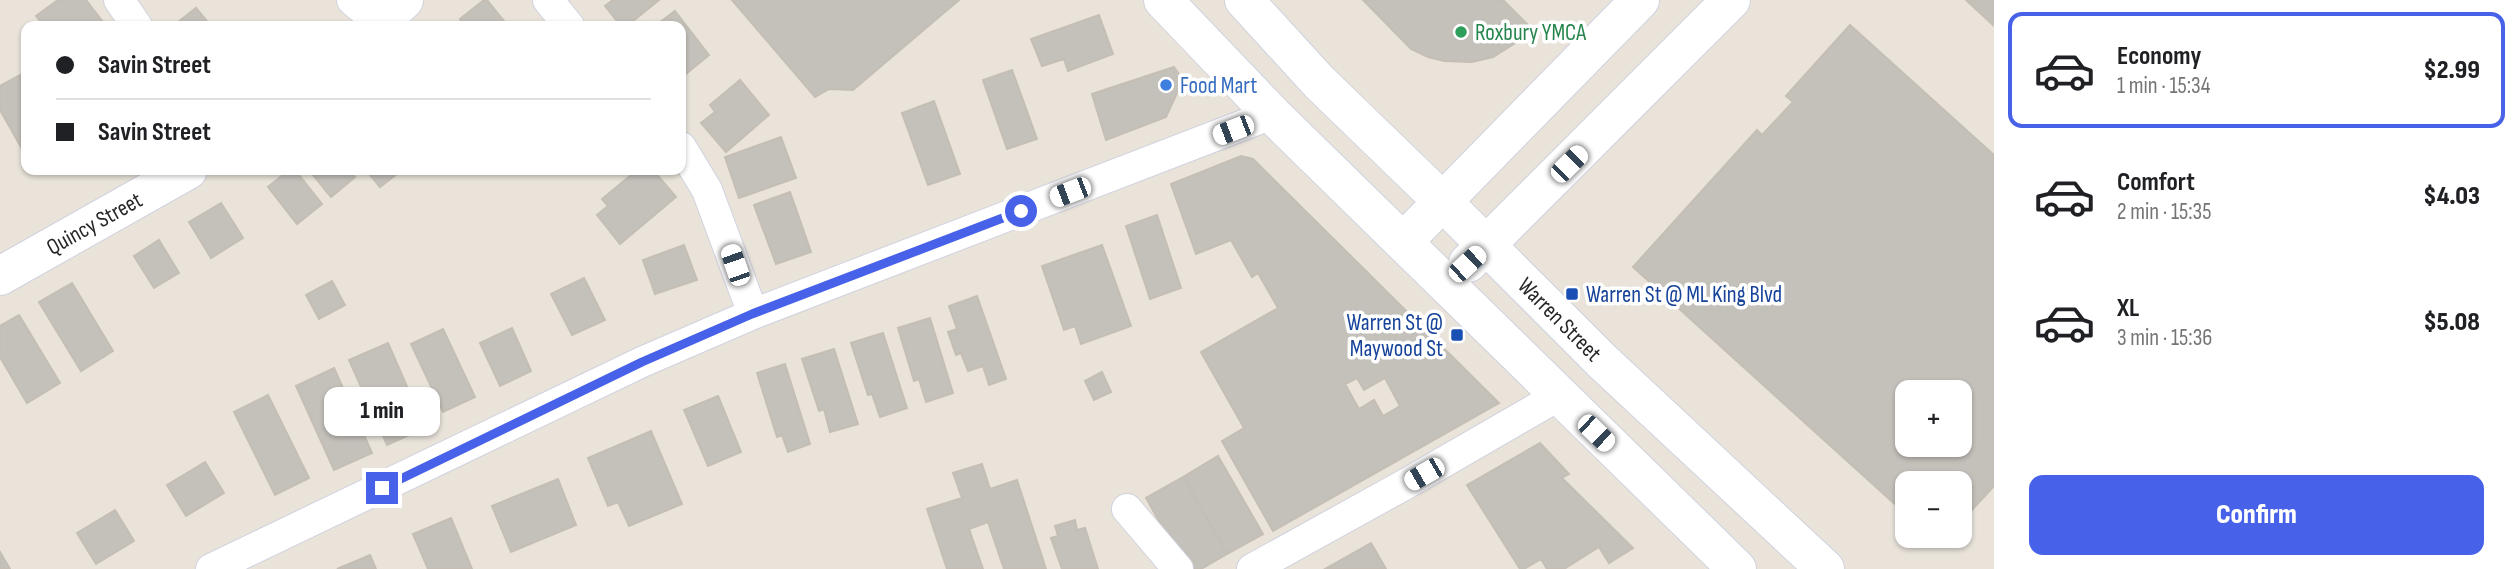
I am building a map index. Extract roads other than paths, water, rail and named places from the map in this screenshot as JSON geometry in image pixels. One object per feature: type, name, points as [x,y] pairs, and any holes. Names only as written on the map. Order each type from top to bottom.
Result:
[{"type":"main road","points":[[1163,0],[1272,114],[1737,569]]},
{"type":"main road","name":"Warren Street","points":[[1244,0],[1319,82],[1603,362],[1825,569]]},
{"type":"main road","points":[[1404,241],[1640,0]]},
{"type":"main road","points":[[1447,284],[1731,0]]},
{"type":"main road","name":"Quincy Street","points":[[0,276],[179,175]]},
{"type":"street","points":[[119,0],[133,21]]},
{"type":"street","points":[[548,0],[565,21]]},
{"type":"street","points":[[211,569],[642,362],[752,314],[1272,114]]},
{"type":"street","points":[[686,155],[707,190],[752,314]]},
{"type":"street","points":[[1252,569],[1558,396]]},
{"type":"street","points":[[1127,509],[1178,569]]},
{"type":"place","name":"Roxbury YMCA","points":[[1461,32]]},
{"type":"place","name":"Food Mart","points":[[1166,85]]},
{"type":"place","name":"Warren St @ ML King Blvd","points":[[1572,294]]},
{"type":"place","name":"Warren St @ Maywood St","points":[[1457,335]]}]
